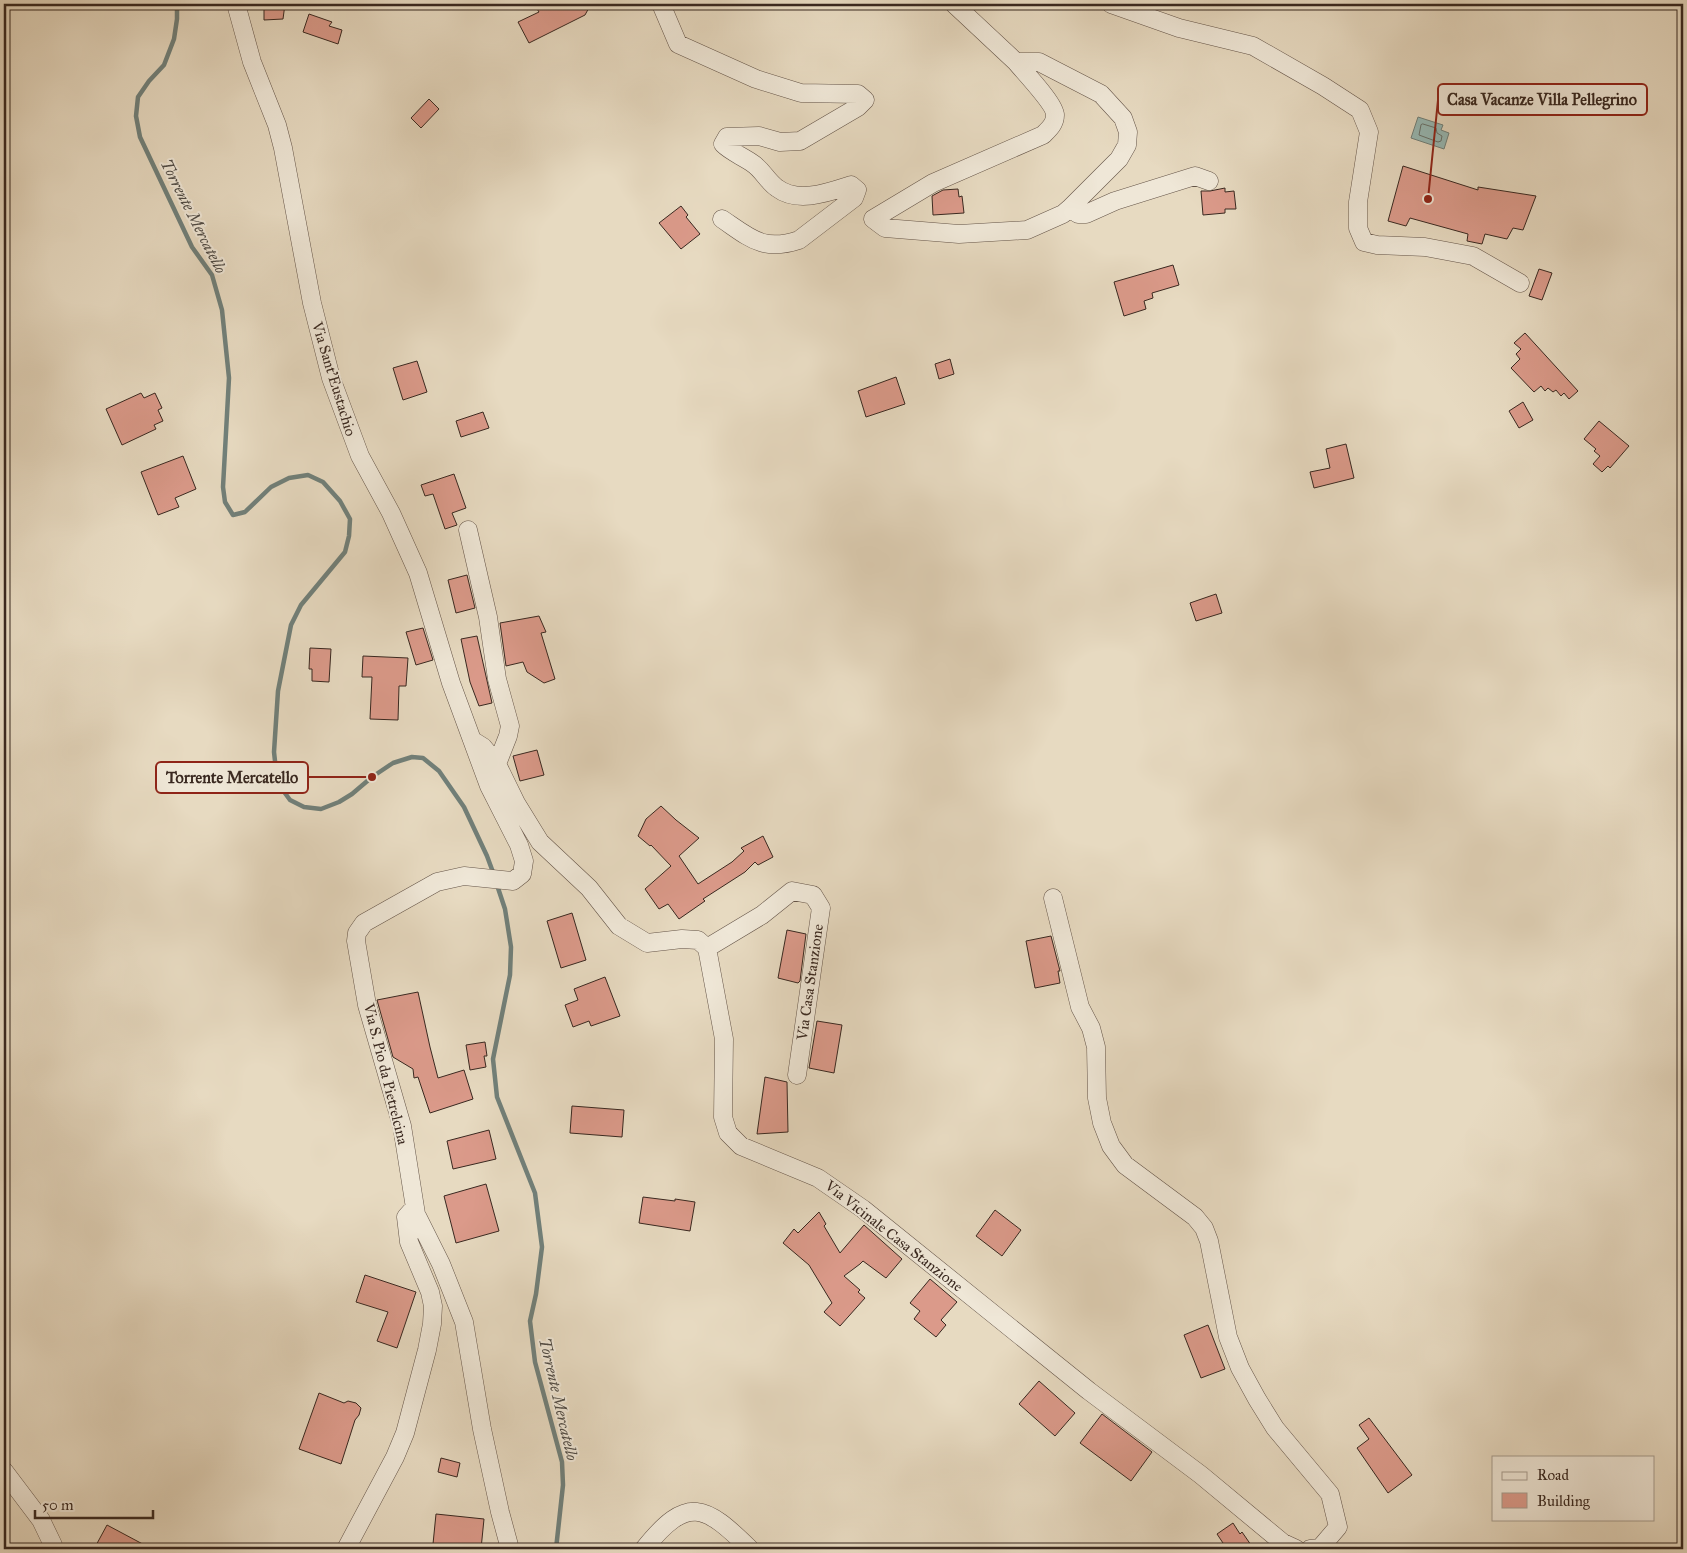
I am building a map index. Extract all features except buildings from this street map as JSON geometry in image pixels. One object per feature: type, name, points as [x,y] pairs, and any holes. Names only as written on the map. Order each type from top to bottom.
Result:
[{"type":"street","name":"Via Sant'Eustachio","points":[[236,4],[252,62],[284,148],[312,303],[332,378],[360,456],[390,513],[418,574],[451,683],[472,741]]},
{"type":"street","points":[[661,4],[678,44],[756,79],[801,93],[858,94],[865,100],[858,107],[800,141],[780,142],[759,136],[750,136],[727,137],[723,144],[728,149],[753,163],[777,188],[789,194],[807,196],[852,185],[857,190],[854,198],[799,240],[791,243],[769,245],[755,241],[722,219]]},
{"type":"street","points":[[954,4],[1016,62],[1050,102],[1055,114],[1052,126],[1043,135],[933,183],[873,219],[885,228],[958,234],[1027,230],[1062,214],[1070,208],[1119,159],[1126,145],[1128,132],[1123,118],[1102,94],[1039,62],[1016,62]]},
{"type":"street","points":[[1111,4],[1179,28],[1253,46],[1323,86],[1360,110],[1369,132],[1358,202],[1358,228],[1364,242],[1377,245],[1426,247],[1472,256],[1520,283]]},
{"type":"street","points":[[1070,208],[1078,214],[1086,214],[1115,201],[1195,176],[1209,181]]},
{"type":"street","points":[[468,530],[488,618],[497,678],[510,726],[497,764]]},
{"type":"street","points":[[472,741],[483,747],[497,764],[516,803],[540,842],[589,888],[619,926],[647,943],[682,939],[698,940],[707,948]]},
{"type":"street","name":"Via S. Pio da Pietrelcina","points":[[346,1549],[405,1433],[427,1350],[433,1306],[430,1292],[409,1242],[406,1217],[414,1208],[402,1126],[367,1005],[356,942],[357,934],[364,923],[437,882],[464,876],[513,881],[522,874],[524,862],[519,845],[489,786],[472,741]]},
{"type":"street","name":"Via Casa Stanzione","points":[[707,948],[762,914],[792,891],[814,895],[821,908],[797,1076]]},
{"type":"street","points":[[1053,898],[1080,1007],[1091,1028],[1096,1047],[1097,1098],[1102,1123],[1111,1146],[1126,1165],[1195,1216],[1204,1228],[1209,1241],[1228,1337],[1240,1368],[1256,1399],[1275,1428],[1330,1494],[1338,1527],[1320,1548],[1310,1549]]},
{"type":"street","name":"Via Vicinale Casa Stanzione","points":[[707,948],[724,1039],[723,1117],[728,1133],[741,1146],[818,1178],[863,1209],[1088,1391],[1201,1475],[1283,1543],[1296,1549]]},
{"type":"street","points":[[414,1208],[441,1264],[464,1322],[482,1429],[510,1549]]},
{"type":"street","points":[[4,1471],[41,1520],[53,1545],[53,1549]]},
{"type":"street","points":[[644,1549],[664,1526],[675,1517],[696,1512],[715,1518],[750,1549]]},
{"type":"water","points":[[1418,117],[1443,125],[1441,130],[1449,133],[1444,149],[1411,138]]},
{"type":"waterway","name":"Torrente Mercatello","points":[[177,4],[174,39],[164,65],[149,81],[138,97],[136,116],[140,137],[192,247],[212,275],[222,310],[229,378],[223,487],[225,502],[233,515],[245,512],[271,487],[289,478],[308,475],[323,482],[340,501],[350,519],[349,536],[345,552],[301,605],[291,625],[278,691],[274,752],[276,770],[282,789],[290,800],[304,807],[321,809],[339,802],[352,794],[393,763],[412,757],[423,758],[439,771],[464,807],[494,875]]},
{"type":"waterway","name":"Torrente Mercatello","points":[[497,885],[505,909],[511,947],[510,975],[493,1059],[497,1097],[535,1193],[542,1247],[536,1294],[530,1321],[535,1362],[562,1462],[563,1485],[556,1549]]},
{"type":"place","name":"Casa Vacanze Villa Pellegrino","points":[[1428,199]]},
{"type":"place","name":"Torrente Mercatello","points":[[372,777]]}]
